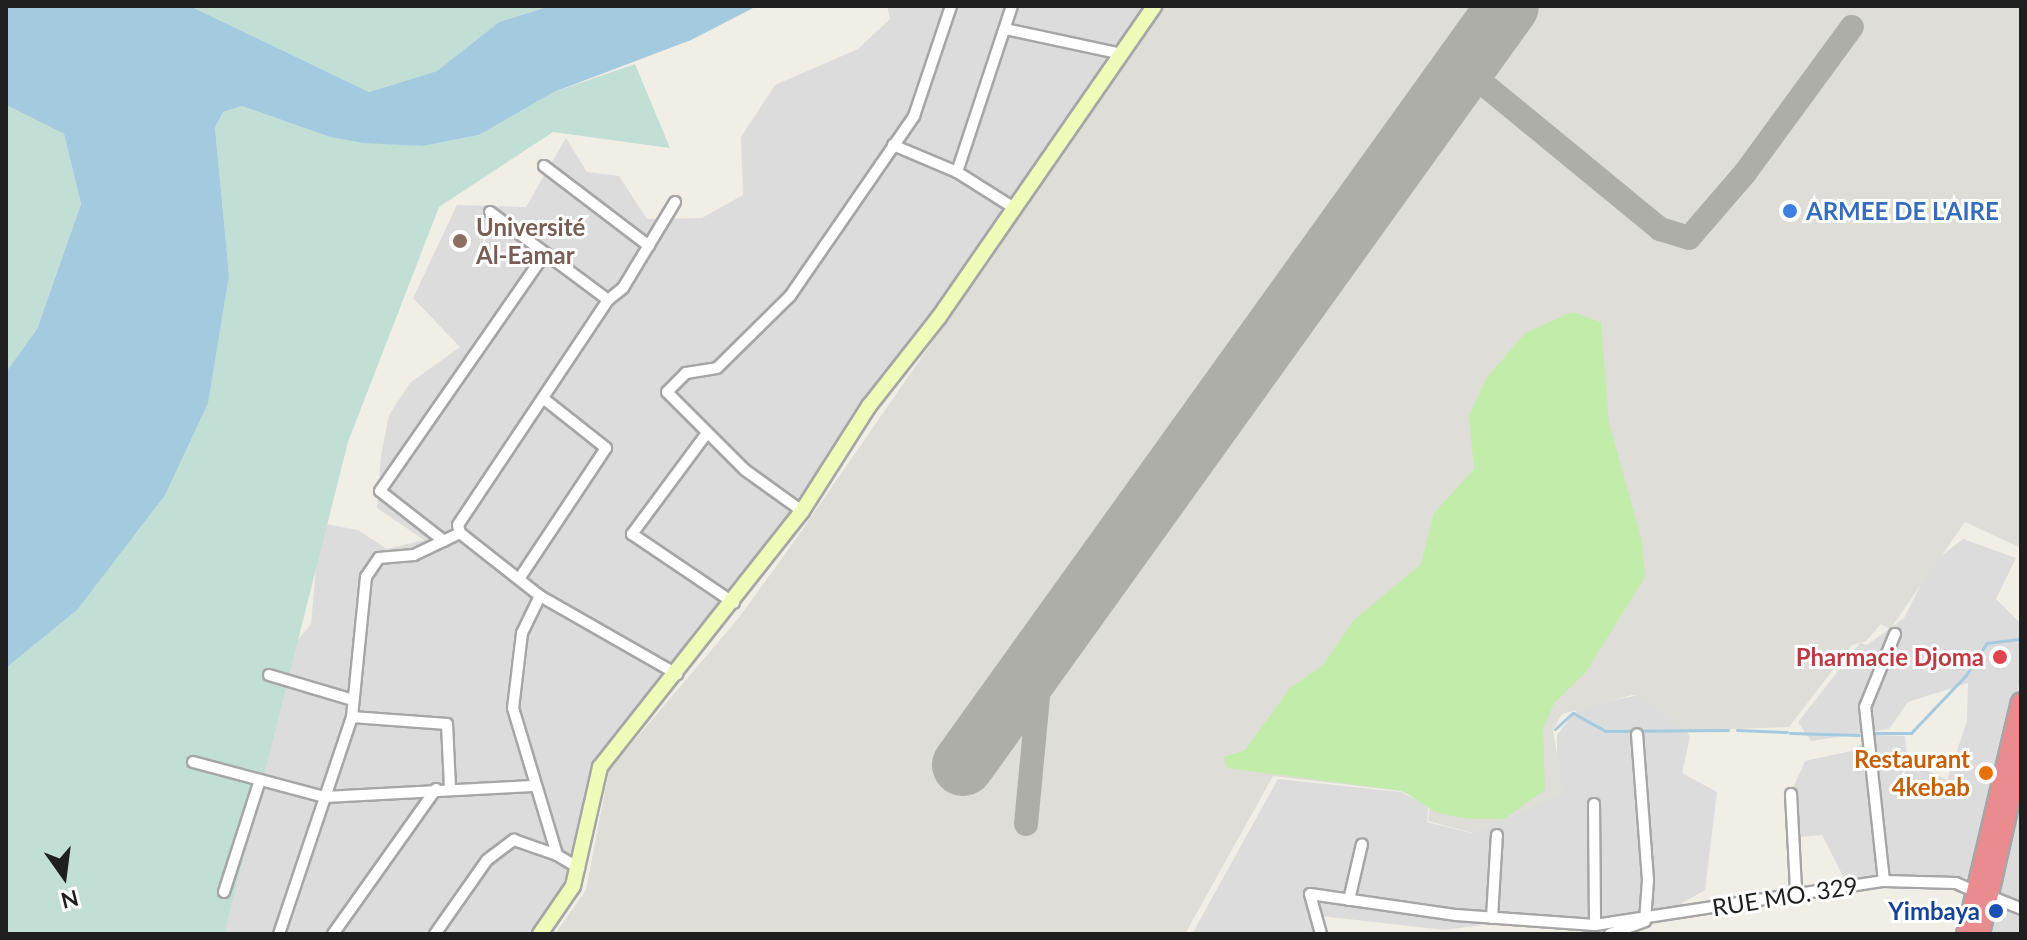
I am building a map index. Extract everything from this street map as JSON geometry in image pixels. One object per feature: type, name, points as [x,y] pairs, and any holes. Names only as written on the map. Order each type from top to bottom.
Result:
[{"type":"highway","points":[[1980,934],[1981,893],[2021,702]]},
{"type":"highway","points":[[1966,934],[1981,893],[2021,752]]},
{"type":"street","points":[[802,511],[707,433],[667,392],[686,373],[717,368],[754,337],[846,218],[914,116],[951,6]]},
{"type":"street","points":[[957,172],[1012,6]]},
{"type":"street","points":[[540,934],[579,868],[600,767],[734,603],[802,511],[869,406],[1014,208],[1154,6]]},
{"type":"street","points":[[1005,29],[1122,54]]},
{"type":"street","points":[[893,145],[957,172],[1014,208]]},
{"type":"street","points":[[544,166],[649,246]]},
{"type":"street","points":[[460,533],[460,515],[608,300],[623,288],[675,202]]},
{"type":"street","points":[[490,212],[608,300]]},
{"type":"street","points":[[444,541],[380,491],[545,254]]},
{"type":"street","points":[[519,579],[606,448],[543,398]]},
{"type":"street","points":[[707,433],[632,534],[734,603]]},
{"type":"street","points":[[279,934],[352,717],[366,577],[379,558],[414,555],[460,533]]},
{"type":"street","points":[[460,533],[540,596],[677,674]]},
{"type":"street","points":[[540,596],[522,633],[513,708],[533,786],[557,855]]},
{"type":"street","points":[[1884,881],[1865,707],[1895,634]]},
{"type":"street","points":[[269,675],[353,700]]},
{"type":"street","points":[[352,717],[447,724],[450,788]]},
{"type":"street","points":[[1610,934],[1645,921],[1648,880],[1637,734]]},
{"type":"street","points":[[193,762],[325,797],[533,786]]},
{"type":"street","points":[[224,892],[260,780]]},
{"type":"street","points":[[333,934],[436,789]]},
{"type":"street","points":[[1791,794],[1796,890]]},
{"type":"street","points":[[1594,804],[1595,925]]},
{"type":"street","points":[[1492,918],[1497,835]]},
{"type":"street","points":[[435,934],[487,860],[514,840],[557,855],[579,868]]},
{"type":"street","points":[[1349,900],[1362,844]]},
{"type":"street","name":"RUE MO. 329","points":[[1321,934],[1310,894],[1492,918],[1595,925],[1645,921],[1796,890],[1884,881],[1956,883],[2021,909]]},
{"type":"shaded area","points":[[6,6],[190,6],[369,92],[437,71],[499,22],[550,6],[757,6],[691,40],[554,92],[479,135],[423,146],[364,143],[330,137],[242,106],[223,112],[215,128],[229,275],[208,403],[165,495],[77,610],[6,668],[6,372],[37,329],[81,204],[64,134],[6,105]]},
{"type":"shaded area","points":[[190,6],[550,6],[499,22],[437,71],[369,92]]},
{"type":"shaded area","points":[[887,6],[1147,6],[815,482],[637,713],[599,752],[567,885],[532,934],[176,934],[281,661],[311,624],[320,523],[358,530],[387,549],[424,540],[377,508],[381,456],[389,415],[410,383],[460,347],[413,298],[457,205],[526,207],[566,138],[587,172],[619,176],[647,219],[702,218],[743,195],[741,137],[775,85],[858,49],[890,19]]},
{"type":"shaded area","points":[[1165,6],[2021,6],[2021,548],[1965,522],[1890,629],[1881,624],[1866,641],[1852,645],[1789,727],[1684,731],[1645,697],[1632,695],[1562,714],[1553,730],[1563,794],[1473,833],[1428,821],[1430,804],[1400,791],[1273,776],[1185,934],[555,934],[586,890],[609,770],[737,620]]},
{"type":"shaded area","points":[[635,64],[670,148],[553,132],[439,207],[348,442],[224,934],[6,934],[6,668],[77,610],[229,275],[215,128],[223,112],[242,106],[330,137],[423,146],[479,135],[554,92]]},
{"type":"shaded area","points":[[6,105],[64,134],[81,204],[37,329],[6,372]]},
{"type":"shaded area","points":[[1963,539],[2016,558],[1996,599],[2021,624],[2021,676],[1973,877],[1845,880],[1822,835],[1798,837],[1794,786],[1805,761],[1851,751],[1873,735],[1905,736],[1907,761],[1947,780],[1967,721],[1968,683],[1908,702],[1889,729],[1811,741],[1798,722],[1860,643],[1867,645],[1904,618],[1932,563]]},
{"type":"shaded area","points":[[1644,694],[1675,713],[1690,737],[1682,773],[1717,792],[1705,890],[1628,934],[1556,915],[1445,930],[1321,916],[1323,934],[1192,934],[1278,779],[1401,792],[1428,806],[1427,822],[1471,833],[1557,791],[1557,735],[1579,707]]},
{"type":"shaded area","points":[[2021,790],[2021,934],[1992,934]]},
{"type":"green space","points":[[1572,312],[1601,322],[1609,423],[1642,541],[1645,577],[1586,672],[1554,703],[1543,729],[1545,790],[1504,819],[1467,819],[1435,812],[1403,791],[1227,768],[1224,757],[1245,750],[1290,688],[1323,665],[1353,621],[1421,564],[1434,513],[1474,469],[1469,416],[1485,380],[1525,333]]},
{"type":"waterway","points":[[1871,733],[1911,733],[1966,675],[1987,643],[2021,639]]},
{"type":"waterway","points":[[1555,729],[1573,713],[1605,731],[1728,730]]},
{"type":"waterway","points":[[1737,730],[1787,732]]},
{"type":"waterway","points":[[1790,733],[1859,735]]},
{"type":"taxiway","points":[[1464,68],[1660,229],[1689,238],[1745,173],[1852,27]]},
{"type":"taxiway","points":[[1026,824],[1040,677],[1052,641]]},
{"type":"runway","points":[[963,765],[1508,6]]},
{"type":"place","name":"ARMEE DE L'AIRE","points":[[1790,211]]},
{"type":"place","name":"Université Al-Eamar","points":[[460,241]]},
{"type":"place","name":"Pharmacie Djoma","points":[[2000,657]]},
{"type":"place","name":"Restaurant 4kebab","points":[[1986,773]]},
{"type":"place","name":"Yimbaya","points":[[1996,911]]}]
